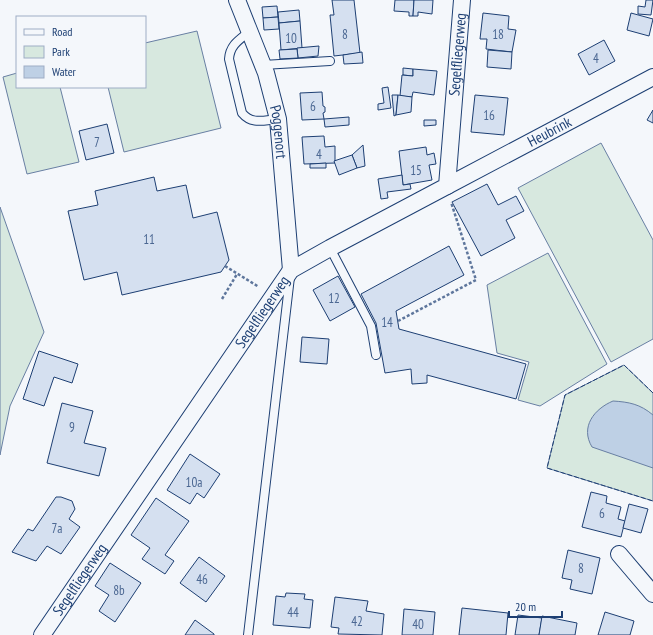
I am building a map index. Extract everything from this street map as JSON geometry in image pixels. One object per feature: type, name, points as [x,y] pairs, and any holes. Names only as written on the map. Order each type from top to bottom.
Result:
[{"type":"street","name":"Poggenort","points":[[237,0],[263,65],[278,119],[291,270]]},
{"type":"street","name":"Segelfliegerweg","points":[[42,635],[291,270],[446,186],[462,0]]},
{"type":"street","name":"Heubrink","points":[[446,186],[653,77]]},
{"type":"street","points":[[619,554],[653,594]]},
{"type":"lane","points":[[249,32],[233,44],[229,50],[229,58],[242,114],[248,120],[257,122],[278,119]]},
{"type":"lane","points":[[263,65],[330,61]]},
{"type":"lane","points":[[330,248],[371,326],[376,354]]},
{"type":"lane","points":[[248,635],[291,270]]},
{"type":"path","points":[[398,321],[476,280],[446,186]]},
{"type":"path","points":[[225,266],[274,296]]},
{"type":"path","points":[[222,299],[237,274]]},
{"type":"green space","points":[[197,31],[221,128],[124,152],[108,88],[146,88],[146,43]]},
{"type":"green space","points":[[16,73],[16,88],[60,88],[79,162],[27,174],[3,77]]},
{"type":"green space","points":[[601,143],[653,240],[653,339],[611,362],[518,188]]},
{"type":"green space","points":[[0,207],[44,332],[10,406],[0,455]]},
{"type":"green space","points":[[548,253],[607,364],[540,406],[518,400],[529,362],[497,353],[487,285]]},
{"type":"green space","points":[[624,365],[653,393],[653,501],[547,468],[565,395]]},
{"type":"water","points":[[613,401],[634,404],[644,408],[653,415],[653,468],[592,447],[589,440],[588,426],[595,414],[600,409]]},
{"type":"building","points":[[332,0],[354,0],[360,53],[334,56],[330,15],[334,15]]},
{"type":"building","points":[[395,0],[414,0],[413,16],[409,16],[409,12],[394,11]]},
{"type":"building","points":[[414,0],[433,0],[432,14],[418,12],[418,16],[413,16]]},
{"type":"building","points":[[646,0],[653,0],[651,15],[638,14],[638,6],[645,7]]},
{"type":"building","points":[[277,6],[278,17],[263,18],[262,7]]},
{"type":"building","points":[[299,10],[300,21],[279,23],[278,12]]},
{"type":"building","points":[[483,13],[509,16],[508,29],[516,30],[512,52],[486,49],[487,39],[480,39]]},
{"type":"building","points":[[631,13],[653,19],[649,36],[627,30]]},
{"type":"building","points":[[278,17],[279,29],[264,30],[263,18]]},
{"type":"building","points":[[300,21],[302,48],[281,50],[279,23]]},
{"type":"building","points":[[604,40],[615,61],[589,75],[578,54]]},
{"type":"building","points":[[319,46],[318,56],[298,58],[297,48]]},
{"type":"building","points":[[297,49],[298,58],[280,59],[279,50]]},
{"type":"building","points":[[488,50],[512,52],[511,69],[487,67]]},
{"type":"building","points":[[362,52],[363,63],[344,64],[343,55]]},
{"type":"building","points":[[403,68],[413,69],[413,76],[403,75]]},
{"type":"building","points":[[413,69],[437,71],[434,95],[413,92],[412,97],[400,96],[402,75],[413,76]]},
{"type":"building","points":[[388,87],[391,108],[378,110],[378,104],[384,103],[382,88]]},
{"type":"building","points":[[322,92],[323,106],[325,107],[325,112],[323,113],[324,119],[302,120],[300,93]]},
{"type":"building","points":[[392,95],[398,95],[396,115],[394,116]]},
{"type":"building","points":[[398,95],[412,97],[411,112],[396,115]]},
{"type":"building","points":[[475,95],[508,98],[504,135],[471,132]]},
{"type":"building","points":[[653,110],[653,123],[647,120]]},
{"type":"building","points":[[349,117],[349,125],[325,127],[324,119]]},
{"type":"building","points":[[424,120],[436,120],[436,125],[424,126]]},
{"type":"building","points":[[107,124],[114,153],[86,160],[79,131]]},
{"type":"building","points":[[324,136],[325,147],[335,146],[335,163],[304,164],[302,137]]},
{"type":"building","points":[[363,145],[365,166],[357,168],[352,155]]},
{"type":"building","points":[[426,147],[427,155],[434,153],[436,164],[429,165],[432,180],[403,185],[399,151]]},
{"type":"building","points":[[352,155],[357,168],[339,175],[334,161]]},
{"type":"building","points":[[326,163],[326,168],[310,168],[310,164]]},
{"type":"building","points":[[402,175],[403,185],[410,184],[411,189],[387,192],[388,198],[381,199],[378,179]]},
{"type":"building","points":[[154,177],[157,191],[186,185],[193,218],[217,212],[229,260],[221,272],[122,295],[117,272],[84,280],[68,211],[98,205],[95,191]]},
{"type":"building","points":[[487,184],[498,205],[516,196],[524,211],[506,220],[515,238],[481,256],[452,202]]},
{"type":"building","points":[[449,246],[464,275],[396,311],[399,329],[526,364],[516,399],[427,375],[427,383],[412,384],[411,369],[385,373],[376,323],[361,294]]},
{"type":"building","points":[[338,276],[355,307],[330,321],[313,290]]},
{"type":"building","points":[[302,337],[329,339],[327,364],[300,362]]},
{"type":"building","points":[[39,351],[78,364],[72,383],[54,377],[44,406],[23,399]]},
{"type":"building","points":[[62,403],[93,411],[84,443],[106,448],[99,476],[47,463]]},
{"type":"building","points":[[190,454],[220,474],[204,498],[197,493],[190,504],[167,490]]},
{"type":"building","points":[[591,492],[607,496],[606,503],[621,507],[618,519],[625,521],[621,537],[582,527]]},
{"type":"building","points":[[56,497],[61,497],[72,501],[75,509],[69,519],[80,527],[61,554],[47,546],[36,561],[12,552],[28,529],[33,531]]},
{"type":"building","points":[[156,498],[189,521],[165,555],[174,561],[165,574],[142,559],[150,548],[131,535]]},
{"type":"building","points":[[629,504],[648,509],[641,533],[623,528]]},
{"type":"building","points":[[568,550],[600,558],[592,594],[570,589],[572,580],[562,578]]},
{"type":"building","points":[[199,557],[225,576],[206,602],[180,583]]},
{"type":"building","points":[[110,563],[141,583],[115,622],[99,611],[109,595],[95,586]]},
{"type":"building","points":[[286,593],[305,594],[304,599],[313,600],[310,628],[273,625],[276,596],[285,597]]},
{"type":"building","points":[[335,597],[368,601],[366,611],[384,614],[382,635],[338,634],[339,628],[331,627]]},
{"type":"building","points":[[462,608],[508,613],[506,635],[459,635]]},
{"type":"building","points":[[404,609],[435,612],[433,635],[402,635]]},
{"type":"building","points":[[605,612],[634,621],[630,635],[598,635]]},
{"type":"building","points":[[518,615],[542,618],[539,635],[515,635]]},
{"type":"building","points":[[542,616],[577,623],[575,635],[539,635]]},
{"type":"building","points":[[195,620],[214,634],[214,635],[185,635]]},
{"type":"fence","points":[[653,393],[624,365],[565,395],[547,468],[653,501]]}]
